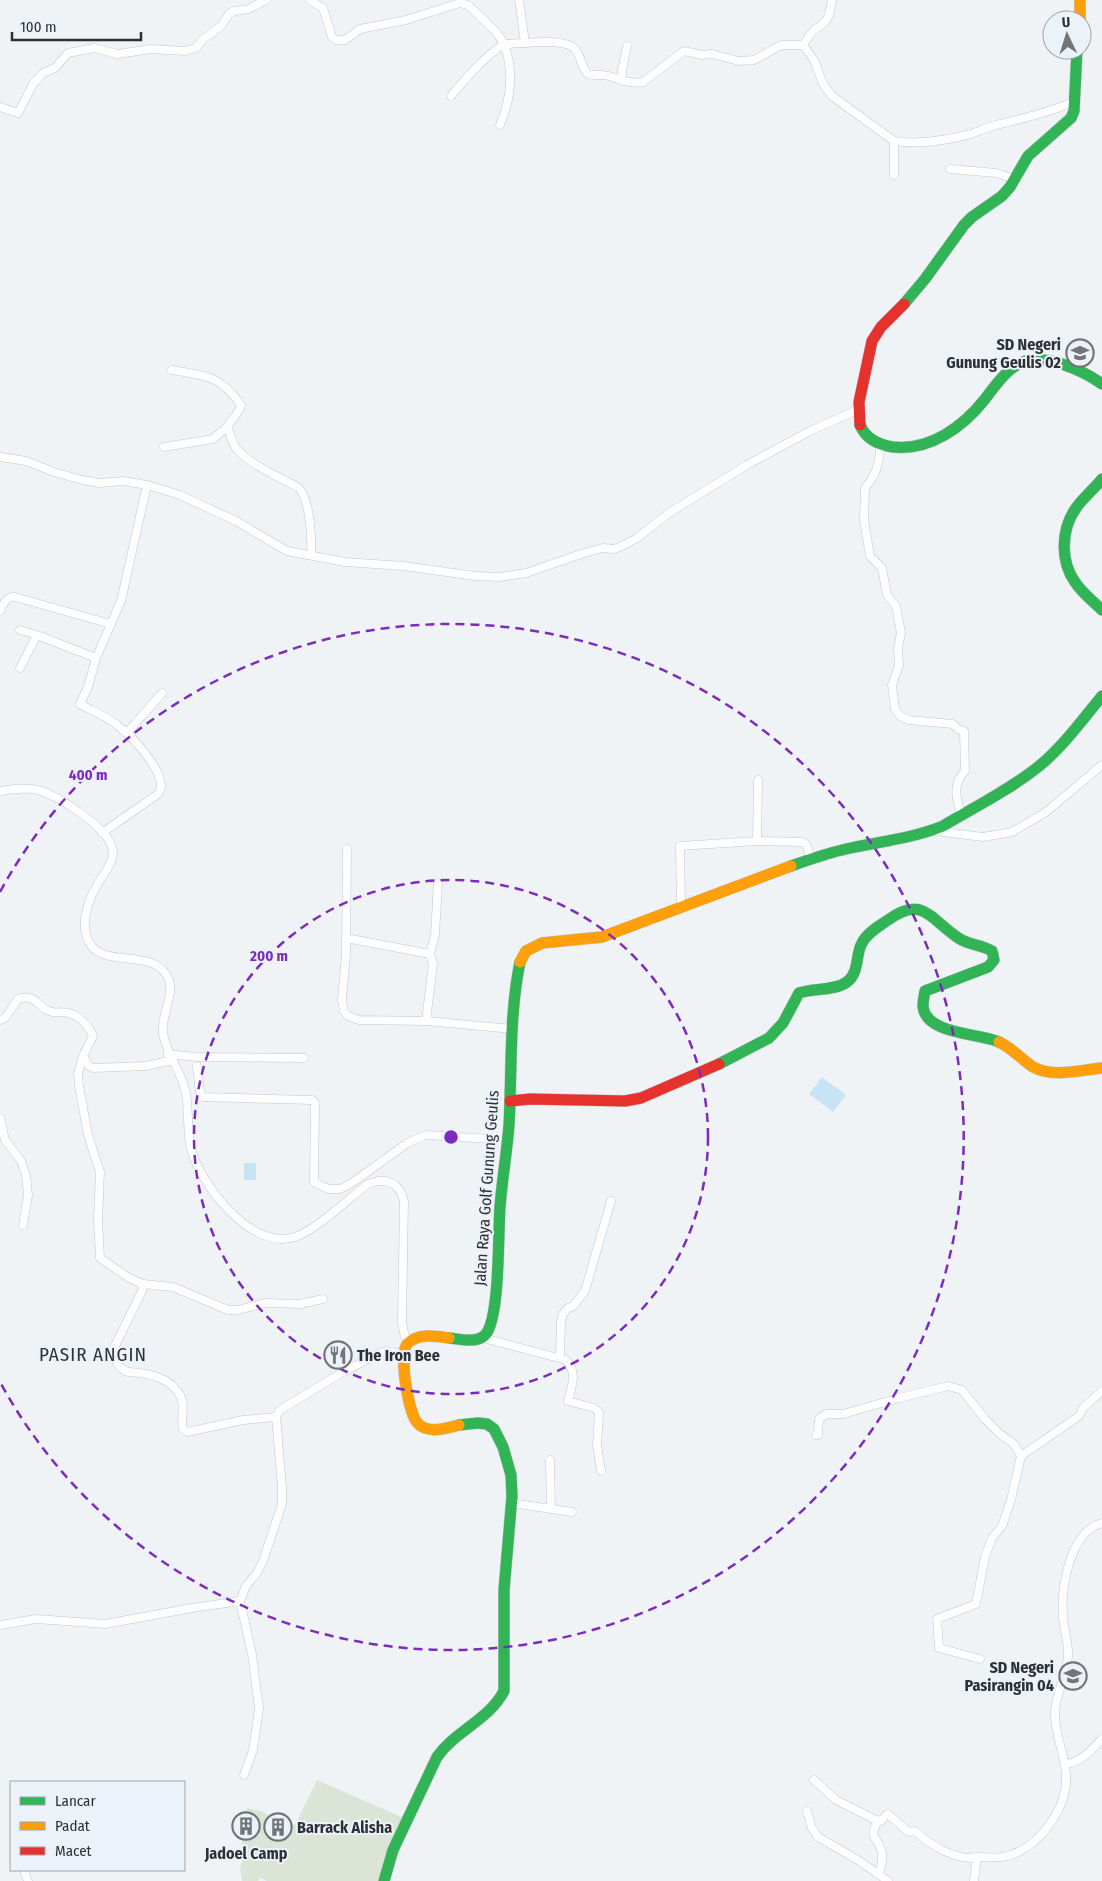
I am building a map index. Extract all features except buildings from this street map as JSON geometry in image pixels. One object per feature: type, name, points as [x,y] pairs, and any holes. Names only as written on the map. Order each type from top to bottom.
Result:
[{"type":"main road","points":[[1076,60],[1074,112],[1071,118],[1032,153],[1002,196],[972,217],[964,225],[919,287],[872,341],[864,374],[859,409],[861,429],[864,434],[880,446],[916,446],[942,436],[975,411],[1012,369],[1025,360],[1048,361],[1080,371],[1102,384]]},
{"type":"main road","points":[[1102,479],[1073,513],[1067,528],[1064,544],[1066,562],[1073,579],[1102,610]]},
{"type":"main road","name":"Jalan Raya Golf Gunung Geulis","points":[[483,1338],[489,1329],[493,1313],[510,1101],[512,1029],[518,972],[523,954],[528,949],[544,942],[600,937],[811,859],[841,850],[893,841],[931,831],[1010,786],[1038,767],[1056,750],[1102,696]]},
{"type":"main road","points":[[510,1101],[530,1099],[633,1100],[733,1058],[760,1044],[775,1033],[799,993],[810,989],[842,985],[849,980],[857,968],[862,942],[874,930],[905,909],[918,909],[930,914],[958,938],[974,946],[989,949],[993,952],[994,956],[993,962],[988,967],[926,991],[922,1002],[932,1022],[952,1032],[987,1036],[1002,1043],[1041,1070],[1060,1073],[1102,1068]]},
{"type":"main road","points":[[384,1881],[393,1850],[443,1748],[493,1706],[503,1694],[503,1612],[512,1489],[511,1473],[493,1428],[487,1424],[479,1423],[432,1429],[423,1428],[419,1425],[411,1403],[403,1354],[408,1343],[416,1338],[425,1336],[476,1340],[483,1338]]},
{"type":"street","points":[[0,107],[18,112],[33,84],[44,74],[55,68],[68,53],[94,48],[118,54],[150,48],[184,51],[196,48],[202,40],[221,26],[229,14],[248,9],[266,0]]},
{"type":"street","points":[[310,0],[323,8],[332,37],[336,40],[345,40],[360,29],[406,20],[460,3],[468,5],[497,33],[504,44],[508,61],[510,90],[507,110],[500,125]]},
{"type":"street","points":[[519,0],[525,43]]},
{"type":"street","points":[[803,45],[812,32],[825,22],[832,0]]},
{"type":"street","points":[[451,96],[477,66],[504,44],[571,45],[577,50],[585,71],[590,75],[615,76],[622,81],[635,83],[642,82],[684,51],[702,55],[712,54],[739,60],[754,60],[781,45],[803,45]]},
{"type":"street","points":[[803,45],[814,60],[823,84],[832,96],[894,141],[918,143],[971,134],[994,125],[1023,120],[1074,102]]},
{"type":"street","points":[[622,81],[622,70],[627,46]]},
{"type":"street","points":[[894,141],[894,175]]},
{"type":"street","points":[[950,169],[996,173],[1015,179]]},
{"type":"street","points":[[164,447],[180,443],[210,440],[227,427],[241,405],[225,385],[212,378],[172,370]]},
{"type":"street","points":[[0,457],[26,461],[54,472],[92,482],[124,481],[147,485],[191,499],[236,521],[287,551],[328,560],[404,566],[480,577],[500,577],[526,574],[584,553],[603,548],[614,549],[630,543],[666,515],[748,465],[816,429],[859,409]]},
{"type":"street","points":[[227,427],[236,449],[256,465],[299,488],[304,493],[308,515],[311,555]]},
{"type":"street","points":[[880,446],[878,467],[874,476],[864,488],[864,520],[870,556],[882,568],[887,595],[896,606],[901,633],[898,648],[899,665],[892,685],[896,709],[900,716],[909,720],[953,724],[958,729],[964,731],[965,772],[959,777],[956,784],[961,814]]},
{"type":"street","points":[[102,834],[158,794],[161,787],[152,764],[136,741],[116,723],[80,704],[88,687],[96,658],[121,601],[147,485]]},
{"type":"street","points":[[0,611],[9,598],[15,597],[111,624]]},
{"type":"street","points":[[20,630],[96,658]]},
{"type":"street","points":[[20,668],[37,635]]},
{"type":"street","points":[[127,733],[162,693]]},
{"type":"street","points":[[931,831],[983,836],[1012,832],[1046,812],[1102,766]]},
{"type":"street","points":[[757,841],[758,780]]},
{"type":"street","points":[[0,791],[32,789],[63,800],[78,810],[111,846],[113,854],[111,862],[94,891],[88,906],[86,917],[87,939],[100,952],[112,957],[148,962],[166,974],[169,982],[169,996],[162,1031],[170,1057],[185,1089],[188,1130],[195,1162],[223,1204],[242,1224],[270,1238],[295,1237],[312,1228],[368,1184],[386,1181],[396,1185],[404,1201],[402,1322],[408,1343]]},
{"type":"street","points":[[681,906],[680,846],[757,841],[803,842],[806,844],[811,859]]},
{"type":"street","points":[[347,849],[346,938],[342,1000],[344,1011],[348,1016],[359,1020],[426,1021],[512,1029]]},
{"type":"street","points":[[426,1021],[433,964],[430,954],[435,935],[438,883]]},
{"type":"street","points":[[346,938],[430,954]]},
{"type":"street","points":[[0,1020],[5,1018],[15,1002],[22,998],[35,1000],[49,1011],[71,1013],[84,1023],[93,1035],[82,1056],[78,1074],[88,1135],[100,1172],[98,1220],[100,1258],[129,1278],[143,1284],[173,1287],[228,1310],[238,1310],[265,1303],[300,1304],[323,1299]]},
{"type":"street","points":[[82,1056],[89,1066],[98,1069],[146,1066],[170,1057],[304,1058]]},
{"type":"street","points":[[197,1066],[200,1092],[203,1097],[312,1100],[315,1103],[314,1182],[319,1186],[329,1189],[340,1189],[352,1183],[406,1144],[426,1135],[492,1138]]},
{"type":"street","points":[[0,1118],[2,1141],[21,1161],[26,1175],[28,1196],[23,1225]]},
{"type":"street","points":[[372,1168],[378,1175],[378,1181]]},
{"type":"street","points":[[560,1357],[561,1321],[563,1314],[568,1308],[573,1306],[585,1291],[611,1201]]},
{"type":"street","points":[[143,1284],[142,1291],[114,1348],[113,1355],[119,1365],[125,1371],[157,1377],[176,1390],[182,1400],[182,1423],[185,1431],[192,1432],[243,1420],[276,1417]]},
{"type":"street","points":[[483,1338],[566,1360],[573,1368],[574,1374],[568,1401],[594,1408],[599,1412],[597,1445],[601,1471]]},
{"type":"street","points":[[244,1775],[253,1750],[259,1710],[252,1654],[240,1601],[246,1586],[257,1573],[263,1561],[282,1504],[276,1417],[280,1410],[358,1364],[386,1351],[403,1354]]},
{"type":"street","points":[[816,1435],[819,1432],[819,1419],[826,1414],[843,1414],[948,1386],[962,1390],[985,1419],[1000,1434],[1014,1444],[1021,1456]]},
{"type":"street","points":[[980,1659],[938,1648],[937,1619],[976,1604],[984,1557],[992,1538],[1002,1526],[1011,1500],[1021,1456],[1079,1416],[1083,1408],[1102,1391]]},
{"type":"street","points":[[550,1460],[551,1509]]},
{"type":"street","points":[[511,1503],[572,1512]]},
{"type":"street","points":[[879,1874],[882,1852],[873,1836],[873,1830],[878,1821],[886,1814],[909,1832],[915,1831],[943,1850],[965,1858],[995,1858],[1027,1848],[1051,1823],[1061,1801],[1066,1782],[1065,1764],[1055,1712],[1068,1657],[1063,1616],[1063,1596],[1069,1563],[1079,1542],[1090,1528],[1102,1523]]},
{"type":"street","points":[[0,1625],[36,1619],[105,1624],[240,1601]]},
{"type":"street","points":[[1065,1764],[1082,1759],[1102,1739]]},
{"type":"street","points":[[814,1780],[836,1800],[878,1821]]},
{"type":"street","points":[[807,1810],[812,1828],[818,1838],[888,1881]]},
{"type":"street","points":[[974,1881],[977,1857]]},
{"type":"shaded area","points":[[317,1780],[406,1819],[385,1855],[378,1881],[267,1881],[260,1878],[258,1881],[242,1881],[240,1868],[246,1850],[241,1849],[243,1832],[241,1831],[247,1808],[261,1811],[288,1826],[290,1823],[295,1825]]},
{"type":"water","points":[[822,1077],[846,1095],[833,1112],[809,1094]]},
{"type":"water","points":[[244,1163],[256,1163],[256,1180],[244,1180]]},
{"type":"waterway","points":[[250,1846],[254,1823]]},
{"type":"traffic: fast","points":[[904,304],[925,279],[964,225],[972,217],[1002,196],[1010,187],[1028,156],[1071,118],[1074,111],[1077,60]]},
{"type":"traffic: fast","points":[[860,425],[869,438],[888,446],[907,447],[933,441],[956,428],[967,419],[1012,368],[1032,360],[1042,360],[1064,365],[1102,384]]},
{"type":"traffic: fast","points":[[1102,479],[1079,504],[1071,516],[1067,525],[1064,545],[1070,574],[1081,590],[1102,610]]},
{"type":"traffic: fast","points":[[791,866],[816,857],[906,837],[943,826],[1004,791],[1038,767],[1064,743],[1102,696]]},
{"type":"traffic: fast","points":[[719,1064],[769,1038],[783,1023],[799,993],[837,987],[847,982],[854,973],[860,948],[867,936],[888,920],[910,909],[927,913],[960,939],[992,951],[994,960],[988,967],[925,991],[923,1007],[927,1016],[934,1023],[955,1032],[999,1042]]},
{"type":"traffic: fast","points":[[449,1338],[474,1340],[483,1337],[491,1324],[494,1310],[498,1274],[500,1207],[509,1125],[512,1023],[520,962]]},
{"type":"traffic: fast","points":[[384,1881],[393,1850],[437,1757],[453,1740],[490,1710],[504,1691],[504,1590],[512,1496],[511,1475],[503,1447],[494,1429],[487,1424],[459,1425]]},
{"type":"traffic: slow","points":[[1080,0],[1080,10]]},
{"type":"traffic: slow","points":[[520,962],[526,951],[542,943],[602,937],[791,866]]},
{"type":"traffic: slow","points":[[999,1042],[1033,1067],[1041,1070],[1058,1073],[1102,1068]]},
{"type":"traffic: slow","points":[[449,1338],[422,1336],[408,1343],[405,1348],[404,1357],[405,1381],[413,1415],[420,1425],[433,1430],[459,1425]]},
{"type":"traffic: jam","points":[[860,425],[859,402],[872,341],[881,327],[904,304]]},
{"type":"traffic: jam","points":[[510,1101],[530,1099],[625,1101],[641,1098],[719,1064]]},
{"type":"place","name":"SD Negeri Gunung Geulis 02","points":[[1080,353]]},
{"type":"place","name":"The Iron Bee","points":[[338,1355]]},
{"type":"place","name":"SD Negeri Pasirangin 04","points":[[1073,1676]]},
{"type":"place","name":"Jadoel Camp","points":[[246,1826]]},
{"type":"place","name":"Barrack Alisha","points":[[278,1827]]},
{"type":"district","name":"PASIR ANGIN","points":[[93,1354]]}]
